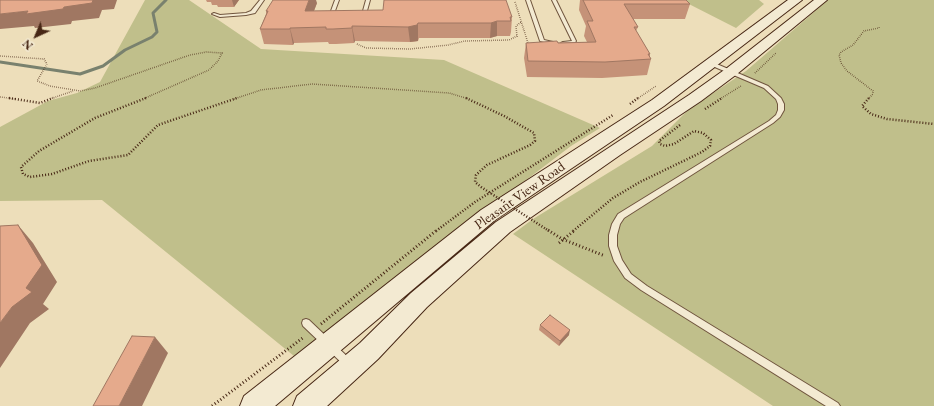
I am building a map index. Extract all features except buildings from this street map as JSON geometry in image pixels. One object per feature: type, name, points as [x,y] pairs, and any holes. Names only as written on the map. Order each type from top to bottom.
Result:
[{"type":"main road","name":"Pleasant View Road","points":[[254,406],[488,215],[658,103],[796,0]]},
{"type":"main road","name":"Pleasant View Road","points":[[307,406],[352,366],[419,300],[503,227],[608,155],[695,98],[740,75],[821,0]]},
{"type":"lane","points":[[214,14],[220,16],[253,12],[262,0]]},
{"type":"lane","points":[[332,21],[330,20],[337,0]]},
{"type":"lane","points":[[355,20],[362,20],[368,0]]},
{"type":"lane","points":[[528,0],[542,41],[546,43],[572,43],[574,40],[554,0],[560,0]]},
{"type":"lane","points":[[712,64],[766,87],[778,98],[781,104],[781,110],[778,116],[771,122],[621,216],[616,224],[613,235],[613,246],[618,261],[628,276],[644,288],[835,406]]},
{"type":"lane","points":[[306,323],[352,366]]},
{"type":"path","points":[[515,2],[528,43]]},
{"type":"path","points":[[357,44],[366,48],[410,49],[448,45],[465,41],[509,40],[517,36],[516,26],[521,22]]},
{"type":"path","points":[[880,26],[879,28],[864,31],[853,46],[841,52],[839,55],[841,63],[847,71],[873,91],[873,94],[862,106],[871,114],[882,118],[934,124]]},
{"type":"path","points":[[0,97],[40,103],[74,91],[95,88],[190,55],[206,52],[222,53],[218,61],[209,70],[158,94],[95,118],[39,151],[21,167],[24,174],[30,177],[38,177],[52,174],[89,161],[128,155],[158,125],[261,90],[312,84],[449,93],[474,101],[534,133],[535,141],[530,145],[487,165],[476,175],[475,182],[562,239],[618,261]]},
{"type":"path","points":[[702,111],[739,88],[740,75],[777,52]]},
{"type":"path","points":[[0,56],[44,59],[47,64],[37,81],[41,84],[74,91]]},
{"type":"path","points":[[559,243],[612,198],[640,182],[702,152],[710,146],[711,140],[703,133],[694,131],[674,144],[665,146],[660,144],[659,141],[683,123]]},
{"type":"shaded area","points":[[145,0],[189,0],[261,49],[444,60],[600,128],[571,146],[294,356],[102,200],[0,201],[0,127],[48,101],[77,93],[100,82]]},
{"type":"shaded area","points":[[681,0],[759,0],[764,4],[736,28]]},
{"type":"shaded area","points":[[828,0],[934,0],[934,406],[773,406],[513,234],[533,219],[652,146],[688,110],[746,71]]},
{"type":"waterway","points":[[0,62],[80,74],[103,66],[125,50],[152,37],[157,32],[153,13],[166,0]]}]
